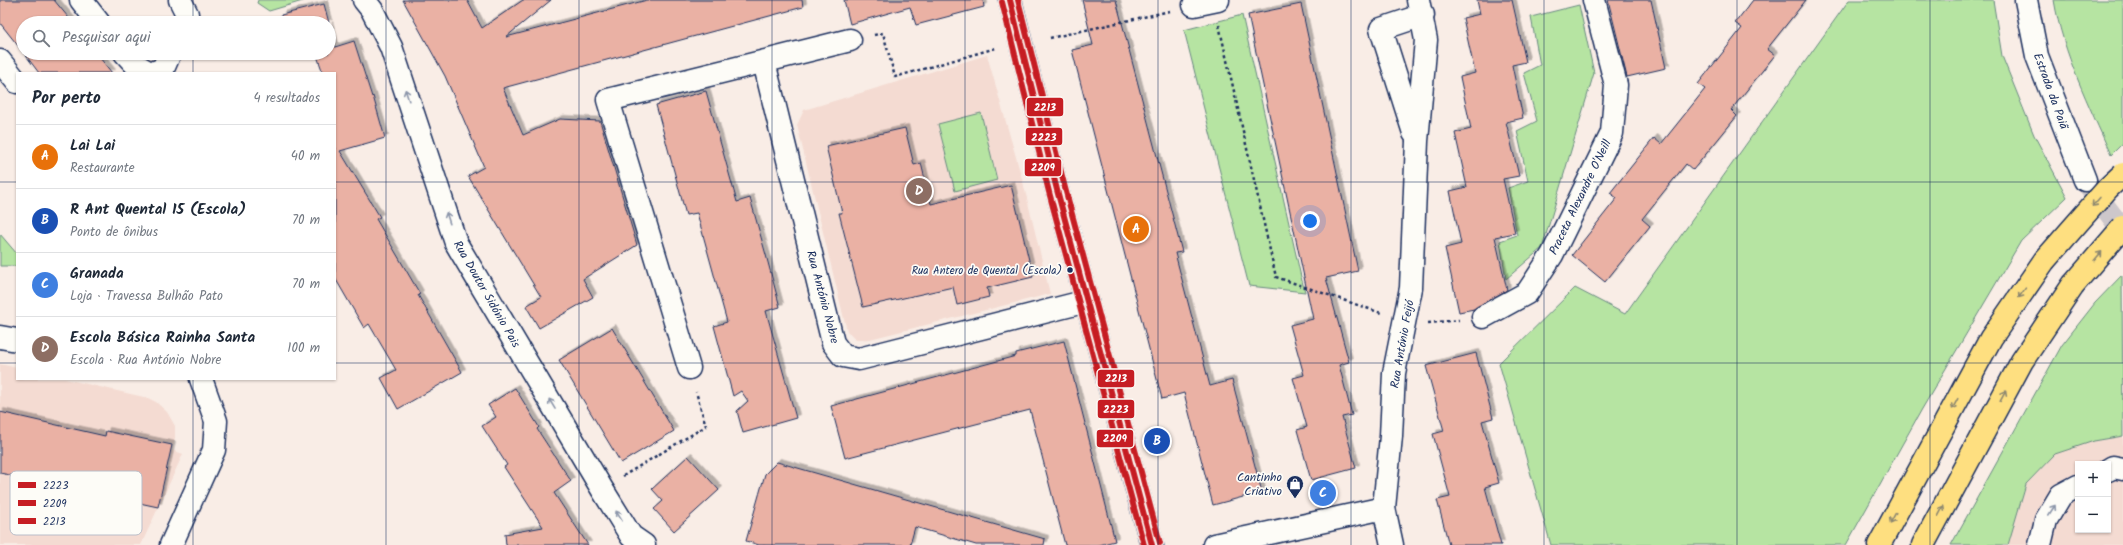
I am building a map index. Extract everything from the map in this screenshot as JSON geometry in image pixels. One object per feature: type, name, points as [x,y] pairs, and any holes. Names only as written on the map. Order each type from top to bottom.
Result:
[{"type":"highway","points":[[1879,545],[1991,338],[2044,261],[2108,188],[2123,174]]},
{"type":"highway","points":[[1923,545],[2022,361],[2073,285],[2123,227]]},
{"type":"street","points":[[81,0],[94,16]]},
{"type":"street","points":[[180,0],[187,14],[186,16]]},
{"type":"street","name":"Rua Doutor Sidónio Pais","points":[[364,0],[372,10],[391,47],[456,243],[631,536],[644,545]]},
{"type":"street","points":[[1010,0],[1057,190],[1152,545]]},
{"type":"street","name":"Praceta Alexandre O'Neill","points":[[1483,316],[1527,293],[1552,255],[1612,133],[1616,85],[1594,0]]},
{"type":"street","name":"Estrada da Paiã","points":[[2026,0],[2037,56],[2084,180]]},
{"type":"street","name":"Rua António Feijó","points":[[1392,545],[1384,508],[1391,436],[1394,373],[1406,321],[1411,288],[1417,141],[1426,40],[1420,8],[1381,29],[1417,141]]},
{"type":"street","points":[[689,368],[608,100],[850,40]]},
{"type":"street","points":[[131,60],[136,65],[149,72]]},
{"type":"street","points":[[154,72],[163,69],[167,60]]},
{"type":"street","points":[[0,61],[16,81]]},
{"type":"street","name":"Rua António Nobre","points":[[764,62],[833,343],[843,356],[859,359],[1087,301]]},
{"type":"street","points":[[0,337],[16,340]]},
{"type":"street","points":[[171,545],[214,450],[216,421],[201,380]]},
{"type":"street","points":[[2111,468],[2113,467],[2123,469]]},
{"type":"street","points":[[2040,545],[2046,520],[2061,495],[2075,488]]},
{"type":"street","points":[[1214,545],[1384,508]]},
{"type":"path","points":[[1050,38],[1208,2],[1276,277],[1406,321],[1434,324],[1483,316]]},
{"type":"path","points":[[850,40],[883,33],[895,77],[998,47]]},
{"type":"path","points":[[602,489],[706,426],[689,368]]},
{"type":"shaded area","points":[[987,55],[1023,182],[1050,294],[870,339],[856,340],[847,331],[797,125],[804,110]]},
{"type":"shaded area","points":[[0,364],[16,368],[16,380],[69,380],[148,398],[156,402],[167,412],[175,426],[175,438],[172,450],[183,454],[141,545],[0,545]]},
{"type":"shaded area","points":[[2123,436],[2123,545],[2008,545],[2026,484],[2055,454],[2094,441]]},
{"type":"green space","points":[[258,0],[306,0],[269,11],[257,3]]},
{"type":"green space","points":[[1849,0],[1993,0],[2002,56],[2034,135],[2067,197],[2021,241],[1922,409],[1846,545],[1551,545],[1499,363],[1575,288],[1625,314]]},
{"type":"green space","points":[[2054,0],[2123,0],[2123,143],[2111,155],[2070,60],[2058,20]]},
{"type":"green space","points":[[1579,5],[1594,73],[1542,248],[1506,279],[1500,241],[1517,235],[1508,188],[1528,181],[1517,131],[1537,121],[1524,73],[1540,65],[1531,17]]},
{"type":"green space","points":[[1242,15],[1305,292],[1249,286],[1184,30]]},
{"type":"green space","points":[[981,113],[997,180],[955,191],[938,124]]},
{"type":"green space","points":[[0,234],[16,253],[16,266],[0,266]]},
{"type":"green space","points":[[2122,275],[2123,436],[2094,441],[2055,454],[2026,484],[2008,545],[1951,545],[2062,345],[2095,303]]},
{"type":"building","points":[[0,0],[54,0],[67,16],[16,16],[16,43],[0,23]]},
{"type":"building","points":[[403,0],[467,0],[482,28],[523,0],[551,0],[506,37],[647,0],[802,0],[803,7],[503,88],[523,135],[560,119],[600,121],[637,245],[583,279],[593,297],[539,328],[526,306],[541,297],[468,176],[484,167],[445,76]]},
{"type":"building","points":[[844,0],[983,0],[984,7],[916,25],[910,7],[850,24]]},
{"type":"building","points":[[1082,0],[1116,0],[1182,252],[1175,253],[1210,386],[1232,380],[1262,492],[1213,505],[1184,393],[1162,399],[1072,50],[1093,45]]},
{"type":"building","points":[[1477,0],[1512,0],[1526,62],[1512,65],[1523,118],[1506,122],[1519,176],[1503,179],[1515,233],[1495,237],[1507,290],[1474,309],[1459,312],[1445,248],[1461,244],[1450,191],[1467,187],[1455,133],[1471,129],[1460,77],[1475,73],[1463,18],[1480,14]]},
{"type":"building","points":[[1608,0],[1651,0],[1666,68],[1627,77]]},
{"type":"building","points":[[1753,0],[1806,0],[1767,49],[1775,55],[1731,110],[1737,116],[1693,170],[1686,164],[1642,219],[1650,226],[1605,282],[1572,255],[1617,198],[1610,193],[1654,138],[1661,144],[1705,89],[1698,84],[1742,28],[1735,23]]},
{"type":"building","points":[[324,4],[327,16],[281,16]]},
{"type":"building","points":[[1301,4],[1358,271],[1326,278],[1349,362],[1339,365],[1352,415],[1342,417],[1356,468],[1311,480],[1297,430],[1307,427],[1293,378],[1304,375],[1290,325],[1313,319],[1248,15]]},
{"type":"building","points":[[354,41],[372,97],[373,96],[385,138],[340,151],[380,217],[376,219],[420,294],[418,295],[462,372],[398,409],[381,378],[396,370],[369,324],[364,328],[336,280],[336,72],[323,72],[318,60],[336,60],[336,47]]},
{"type":"building","points":[[29,60],[102,60],[111,72],[38,72]]},
{"type":"building","points":[[706,91],[737,202],[750,198],[766,255],[780,307],[766,311],[796,418],[743,433],[737,411],[748,401],[741,391],[733,396],[714,326],[727,322],[697,213],[686,215],[656,105]]},
{"type":"building","points":[[905,128],[914,165],[921,163],[931,204],[1011,185],[1033,277],[987,288],[989,297],[957,305],[953,287],[863,307],[839,213],[842,213],[826,146]]},
{"type":"building","points":[[612,328],[674,431],[621,463],[559,360]]},
{"type":"building","points":[[1064,341],[1115,541],[1099,545],[1065,545],[1030,410],[845,458],[831,406],[1016,356],[1016,353]]},
{"type":"building","points":[[1476,353],[1493,418],[1482,421],[1499,483],[1485,487],[1501,545],[1449,545],[1437,500],[1450,497],[1433,434],[1444,431],[1426,366]]},
{"type":"building","points":[[515,388],[539,427],[537,429],[571,481],[554,493],[588,545],[506,545],[505,534],[543,527],[504,467],[507,465],[482,426],[496,417],[488,405]]},
{"type":"building","points":[[0,412],[105,436],[106,431],[172,445],[158,507],[142,504],[142,471],[10,471],[10,475],[0,473]]},
{"type":"building","points":[[688,456],[719,490],[674,531],[654,509],[663,501],[652,489]]},
{"type":"building","points":[[777,462],[1045,539],[1044,545],[976,545],[915,527],[910,545],[759,545],[746,541],[765,474]]},
{"type":"tunnel","points":[[2085,180],[2123,231]]},
{"type":"transit line","name":"2223","points":[[1010,0],[1057,190],[1152,545]]},
{"type":"transit line","name":"2213","points":[[1018,0],[1065,188],[1160,543]]},
{"type":"transit line","name":"2209","points":[[1002,2],[1049,192],[1144,545]]},
{"type":"place","name":"Escola Básica Rainha Santa","points":[[919,191]]},
{"type":"place","name":"Lai Lai","points":[[1136,229]]},
{"type":"place","name":"Rua Antero de Quental (Escola)","points":[[1070,270]]},
{"type":"place","name":"R Ant Quental 15 (Escola)","points":[[1157,441]]},
{"type":"place","name":"Granada","points":[[1323,493]]},
{"type":"place","name":"Cantinho Criativo","points":[[1295,499]]}]
